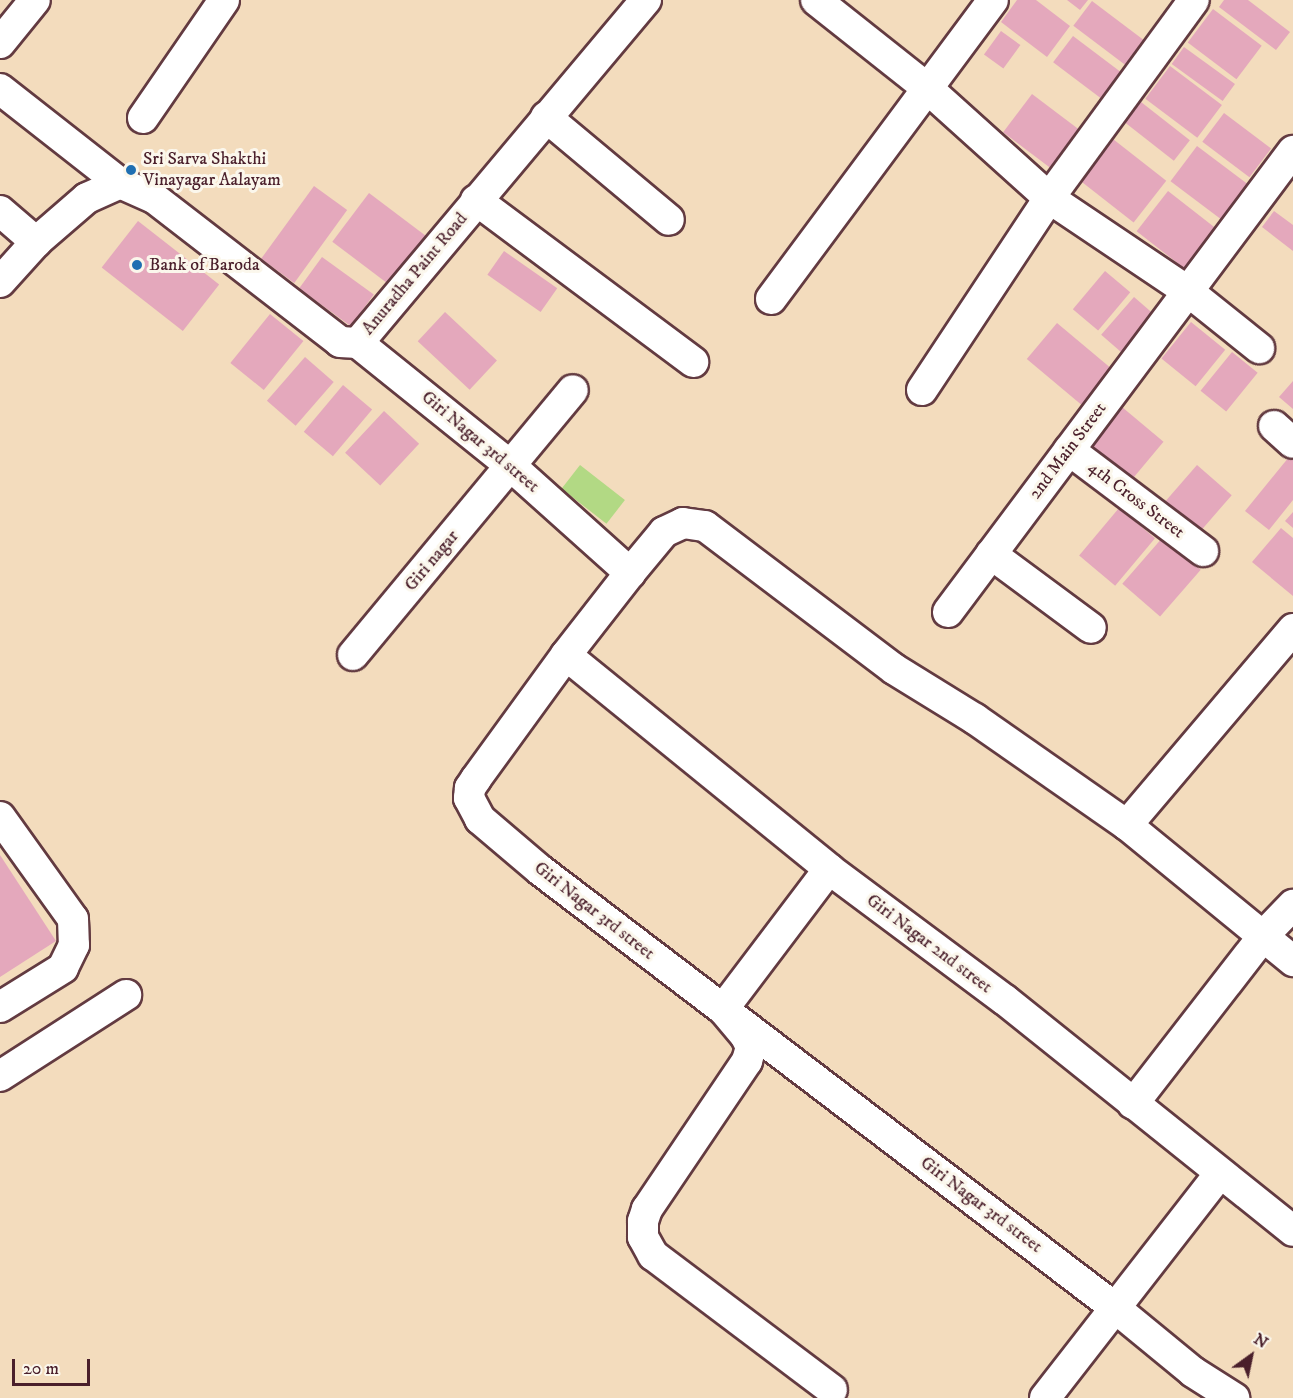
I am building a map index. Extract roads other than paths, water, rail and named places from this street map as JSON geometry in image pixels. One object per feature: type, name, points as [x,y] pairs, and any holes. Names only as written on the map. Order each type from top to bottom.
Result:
[{"type":"street","points":[[0,42],[34,0]]},
{"type":"street","points":[[143,118],[224,0]]},
{"type":"street","points":[[816,0],[927,88],[1049,198],[1189,292],[1259,348]]},
{"type":"street","points":[[771,299],[993,0]]},
{"type":"street","points":[[922,390],[1049,198],[1194,0]]},
{"type":"street","name":"Anuradha Paint Road","points":[[0,89],[120,183],[154,198],[340,342],[358,343],[639,2]]},
{"type":"street","points":[[546,117],[669,220]]},
{"type":"street","name":"2nd Main Street","points":[[948,612],[1293,151]]},
{"type":"street","points":[[0,282],[36,242],[87,198],[120,183]]},
{"type":"street","points":[[476,200],[693,362]]},
{"type":"street","points":[[0,210],[36,242]]},
{"type":"street","name":"Giri Nagar 3rd street","points":[[358,343],[512,467],[630,573],[566,655],[470,788],[469,798],[473,809],[495,834],[1114,1307],[1193,1372],[1234,1398]]},
{"type":"street","name":"Giri nagar","points":[[353,655],[512,467],[573,390]]},
{"type":"street","name":"4th Cross Street","points":[[1068,450],[1203,550]]},
{"type":"street","points":[[630,573],[664,532],[683,523],[705,526],[894,669],[984,725],[1127,825],[1293,961]]},
{"type":"street","points":[[991,554],[1090,628]]},
{"type":"street","points":[[1127,825],[1293,629]]},
{"type":"street","name":"Giri Nagar 2nd street","points":[[566,655],[829,869],[1005,1000],[1293,1231]]},
{"type":"street","points":[[0,817],[73,919],[74,945],[63,968],[0,1007]]},
{"type":"street","points":[[829,869],[723,1009],[745,1035],[751,1047],[747,1060],[647,1209],[643,1221],[643,1237],[653,1255],[832,1390]]},
{"type":"street","points":[[1133,1104],[1264,935],[1293,904]]},
{"type":"street","points":[[0,1076],[126,994]]},
{"type":"street","points":[[1045,1398],[1220,1173]]},
{"type":"place","name":"Sri Sarva Shakthi Vinayagar Aalayam","points":[[131,170]]},
{"type":"place","name":"Bank of Baroda","points":[[137,265]]}]
